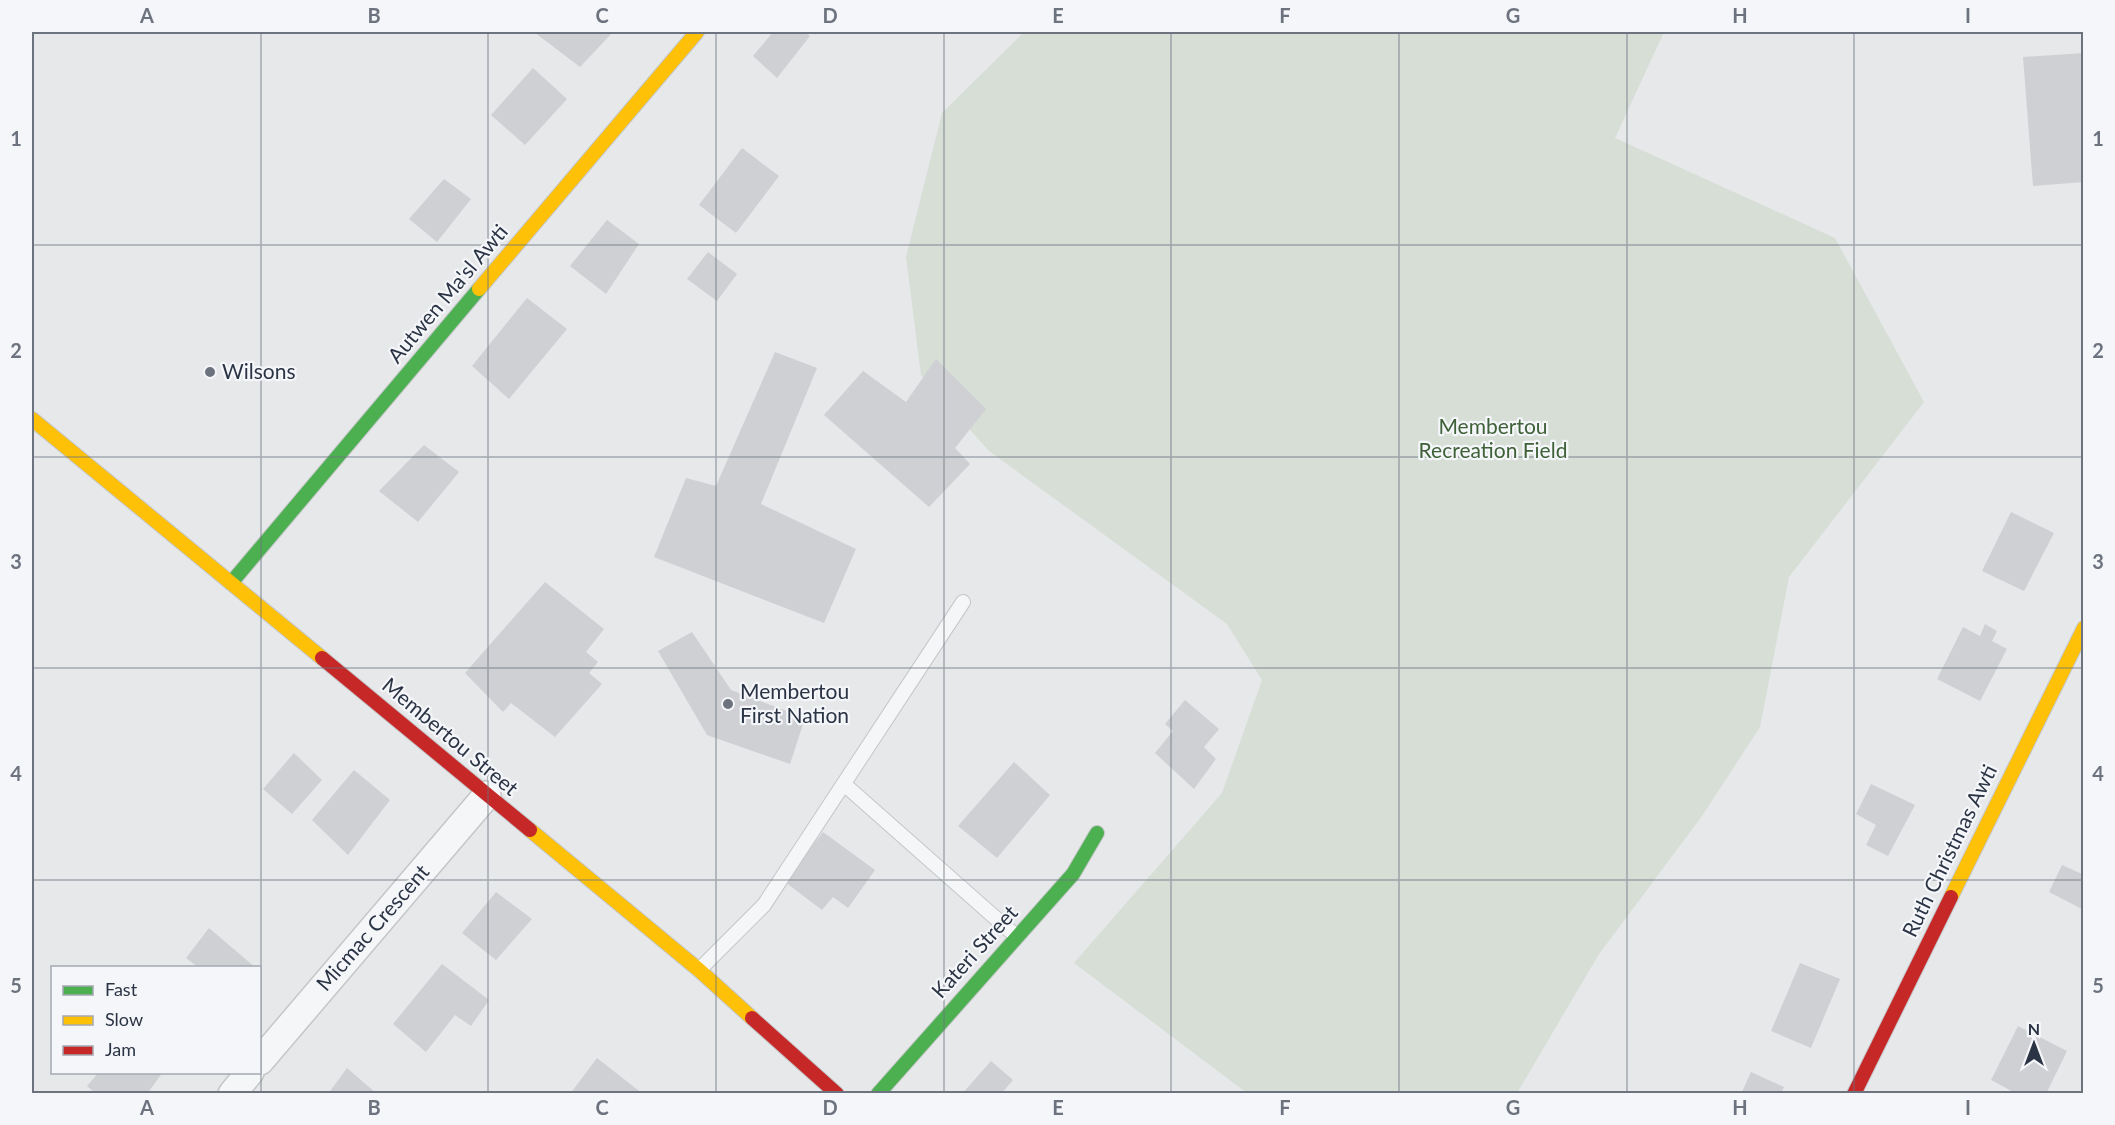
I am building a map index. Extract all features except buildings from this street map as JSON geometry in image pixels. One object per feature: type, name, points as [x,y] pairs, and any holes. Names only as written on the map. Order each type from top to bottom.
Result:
[{"type":"street","name":"Autwen Ma'sl Awti","points":[[231,583],[697,32]]},
{"type":"street","name":"Membertou Street","points":[[32,419],[699,970],[837,1094]]},
{"type":"street","name":"Ruth Christmas Awti","points":[[1854,1094],[2081,636]]},
{"type":"street","name":"Micmac Crescent","points":[[261,1060],[487,795]]},
{"type":"street","name":"Kateri Street","points":[[878,1094],[1073,874],[1097,833]]},
{"type":"street","points":[[232,1094],[248,1074]]},
{"type":"lane","points":[[699,970],[764,905],[845,785],[963,602]]},
{"type":"lane","points":[[845,785],[1017,937]]},
{"type":"green space","name":"Membertou Recreation Field","points":[[1024,32],[1664,32],[1615,138],[1835,238],[1924,402],[1789,577],[1760,727],[1702,816],[1599,954],[1517,1093],[1247,1093],[1074,963],[1222,793],[1262,680],[1227,624],[989,451],[921,375],[906,257],[942,113]]},
{"type":"traffic: fast","points":[[231,583],[479,289]]},
{"type":"traffic: fast","points":[[878,1094],[1073,874],[1097,833]]},
{"type":"traffic: slow","points":[[479,289],[697,32]]},
{"type":"traffic: slow","points":[[32,419],[322,658]]},
{"type":"traffic: slow","points":[[1951,897],[2084,628]]},
{"type":"traffic: slow","points":[[530,830],[699,970],[752,1018]]},
{"type":"traffic: jam","points":[[322,658],[530,830]]},
{"type":"traffic: jam","points":[[1854,1094],[1951,897]]},
{"type":"traffic: jam","points":[[752,1018],[837,1094]]},
{"type":"place","name":"Wilsons","points":[[210,372]]},
{"type":"place","name":"Membertou First Nation","points":[[728,704]]}]
